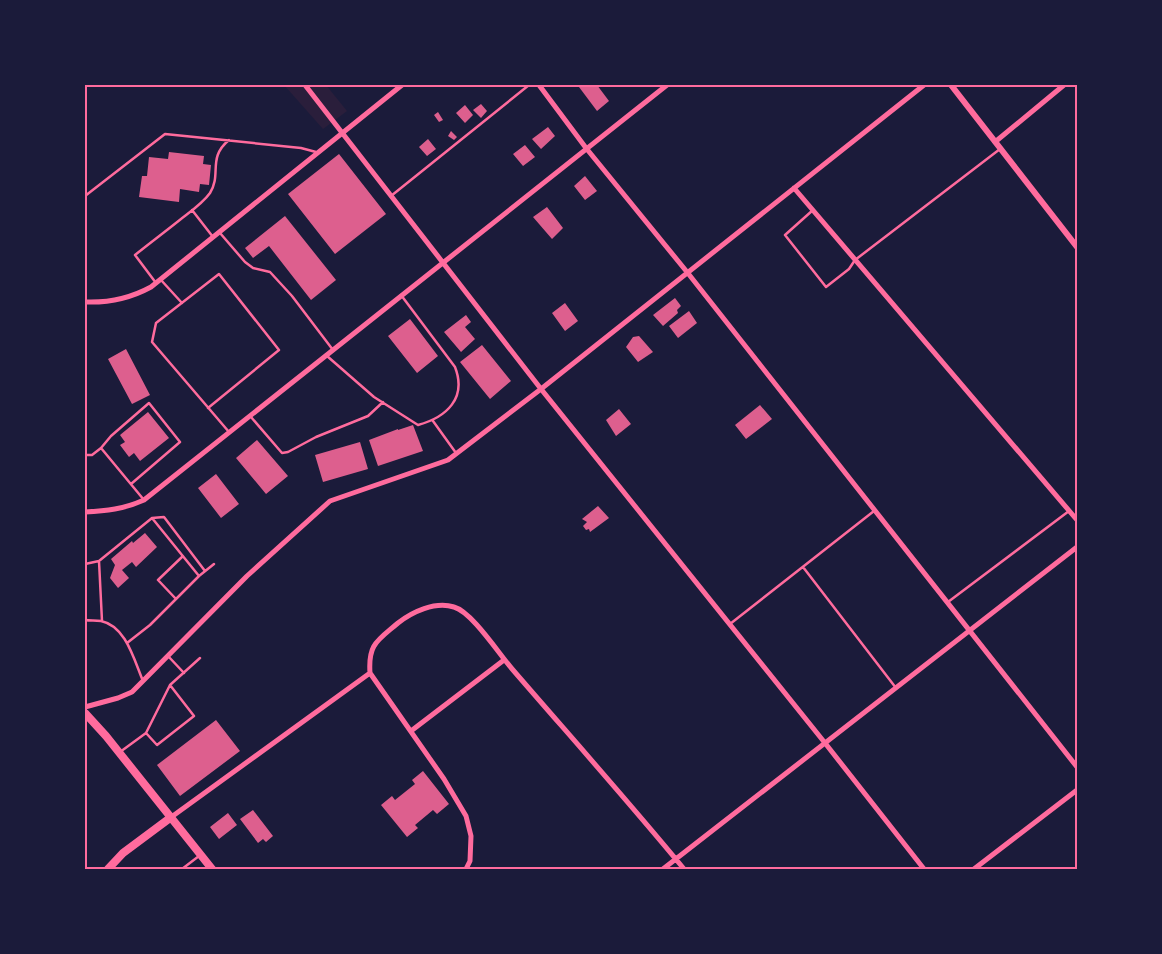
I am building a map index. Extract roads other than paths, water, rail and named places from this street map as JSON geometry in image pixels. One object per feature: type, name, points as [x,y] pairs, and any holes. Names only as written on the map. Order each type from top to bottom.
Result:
[{"type":"main road","points":[[85,713],[212,869]]},
{"type":"main road","points":[[108,869],[123,854],[170,818]]},
{"type":"street","points":[[306,85],[541,389],[924,869]]},
{"type":"street","points":[[85,302],[103,303],[122,300],[137,295],[158,281],[402,85]]},
{"type":"street","points":[[539,85],[586,148],[876,510],[1077,767]]},
{"type":"street","points":[[85,512],[109,511],[128,507],[144,500],[667,85]]},
{"type":"street","points":[[85,707],[132,692],[246,576],[330,502],[448,460],[541,389],[924,85]]},
{"type":"street","points":[[950,85],[1077,247]]},
{"type":"street","points":[[994,142],[1064,85]]},
{"type":"street","points":[[794,188],[1077,520]]},
{"type":"street","points":[[663,869],[1077,547]]},
{"type":"street","points":[[466,869],[470,861],[470,836],[466,816],[444,779],[370,672],[369,656],[377,640],[403,619],[421,609],[439,604],[454,607],[469,616],[504,660],[684,869]]},
{"type":"street","points":[[411,731],[504,660]]},
{"type":"street","points":[[170,818],[370,672]]},
{"type":"street","points":[[974,869],[1077,790]]},
{"type":"lane","points":[[391,196],[529,85]]},
{"type":"lane","points":[[85,196],[165,134],[302,148],[318,152]]},
{"type":"lane","points":[[182,303],[158,281],[135,255],[192,210],[209,194],[214,185],[217,154],[228,140]]},
{"type":"lane","points":[[812,210],[785,236],[826,287],[849,269],[855,260],[1000,149]]},
{"type":"lane","points":[[192,210],[213,237]]},
{"type":"lane","points":[[219,232],[252,268],[270,272],[292,296],[333,350]]},
{"type":"lane","points":[[208,408],[279,350],[219,274],[156,323],[152,342],[208,408],[229,432]]},
{"type":"lane","points":[[326,355],[374,397],[418,425],[433,421],[444,414],[458,394],[459,377],[455,367],[402,295]]},
{"type":"lane","points":[[250,415],[282,453],[368,416],[383,402]]},
{"type":"lane","points":[[85,455],[92,455],[149,403],[180,442],[130,484]]},
{"type":"lane","points":[[433,421],[456,453]]},
{"type":"lane","points":[[100,448],[144,500]]},
{"type":"lane","points":[[730,624],[876,510]]},
{"type":"lane","points":[[948,602],[1069,511]]},
{"type":"lane","points":[[85,564],[99,561],[152,518],[164,517],[205,571]]},
{"type":"lane","points":[[152,518],[198,576]]},
{"type":"lane","points":[[176,599],[158,580],[182,556]]},
{"type":"lane","points":[[99,561],[102,621]]},
{"type":"lane","points":[[127,642],[150,625],[198,576],[214,564]]},
{"type":"lane","points":[[802,567],[896,688]]},
{"type":"lane","points":[[85,620],[102,621],[116,630],[127,642],[142,681]]},
{"type":"lane","points":[[168,655],[184,673]]},
{"type":"lane","points":[[119,753],[146,733],[170,685],[200,658]]},
{"type":"lane","points":[[146,733],[157,745],[194,716],[170,685]]},
{"type":"lane","points":[[182,869],[201,855]]}]
